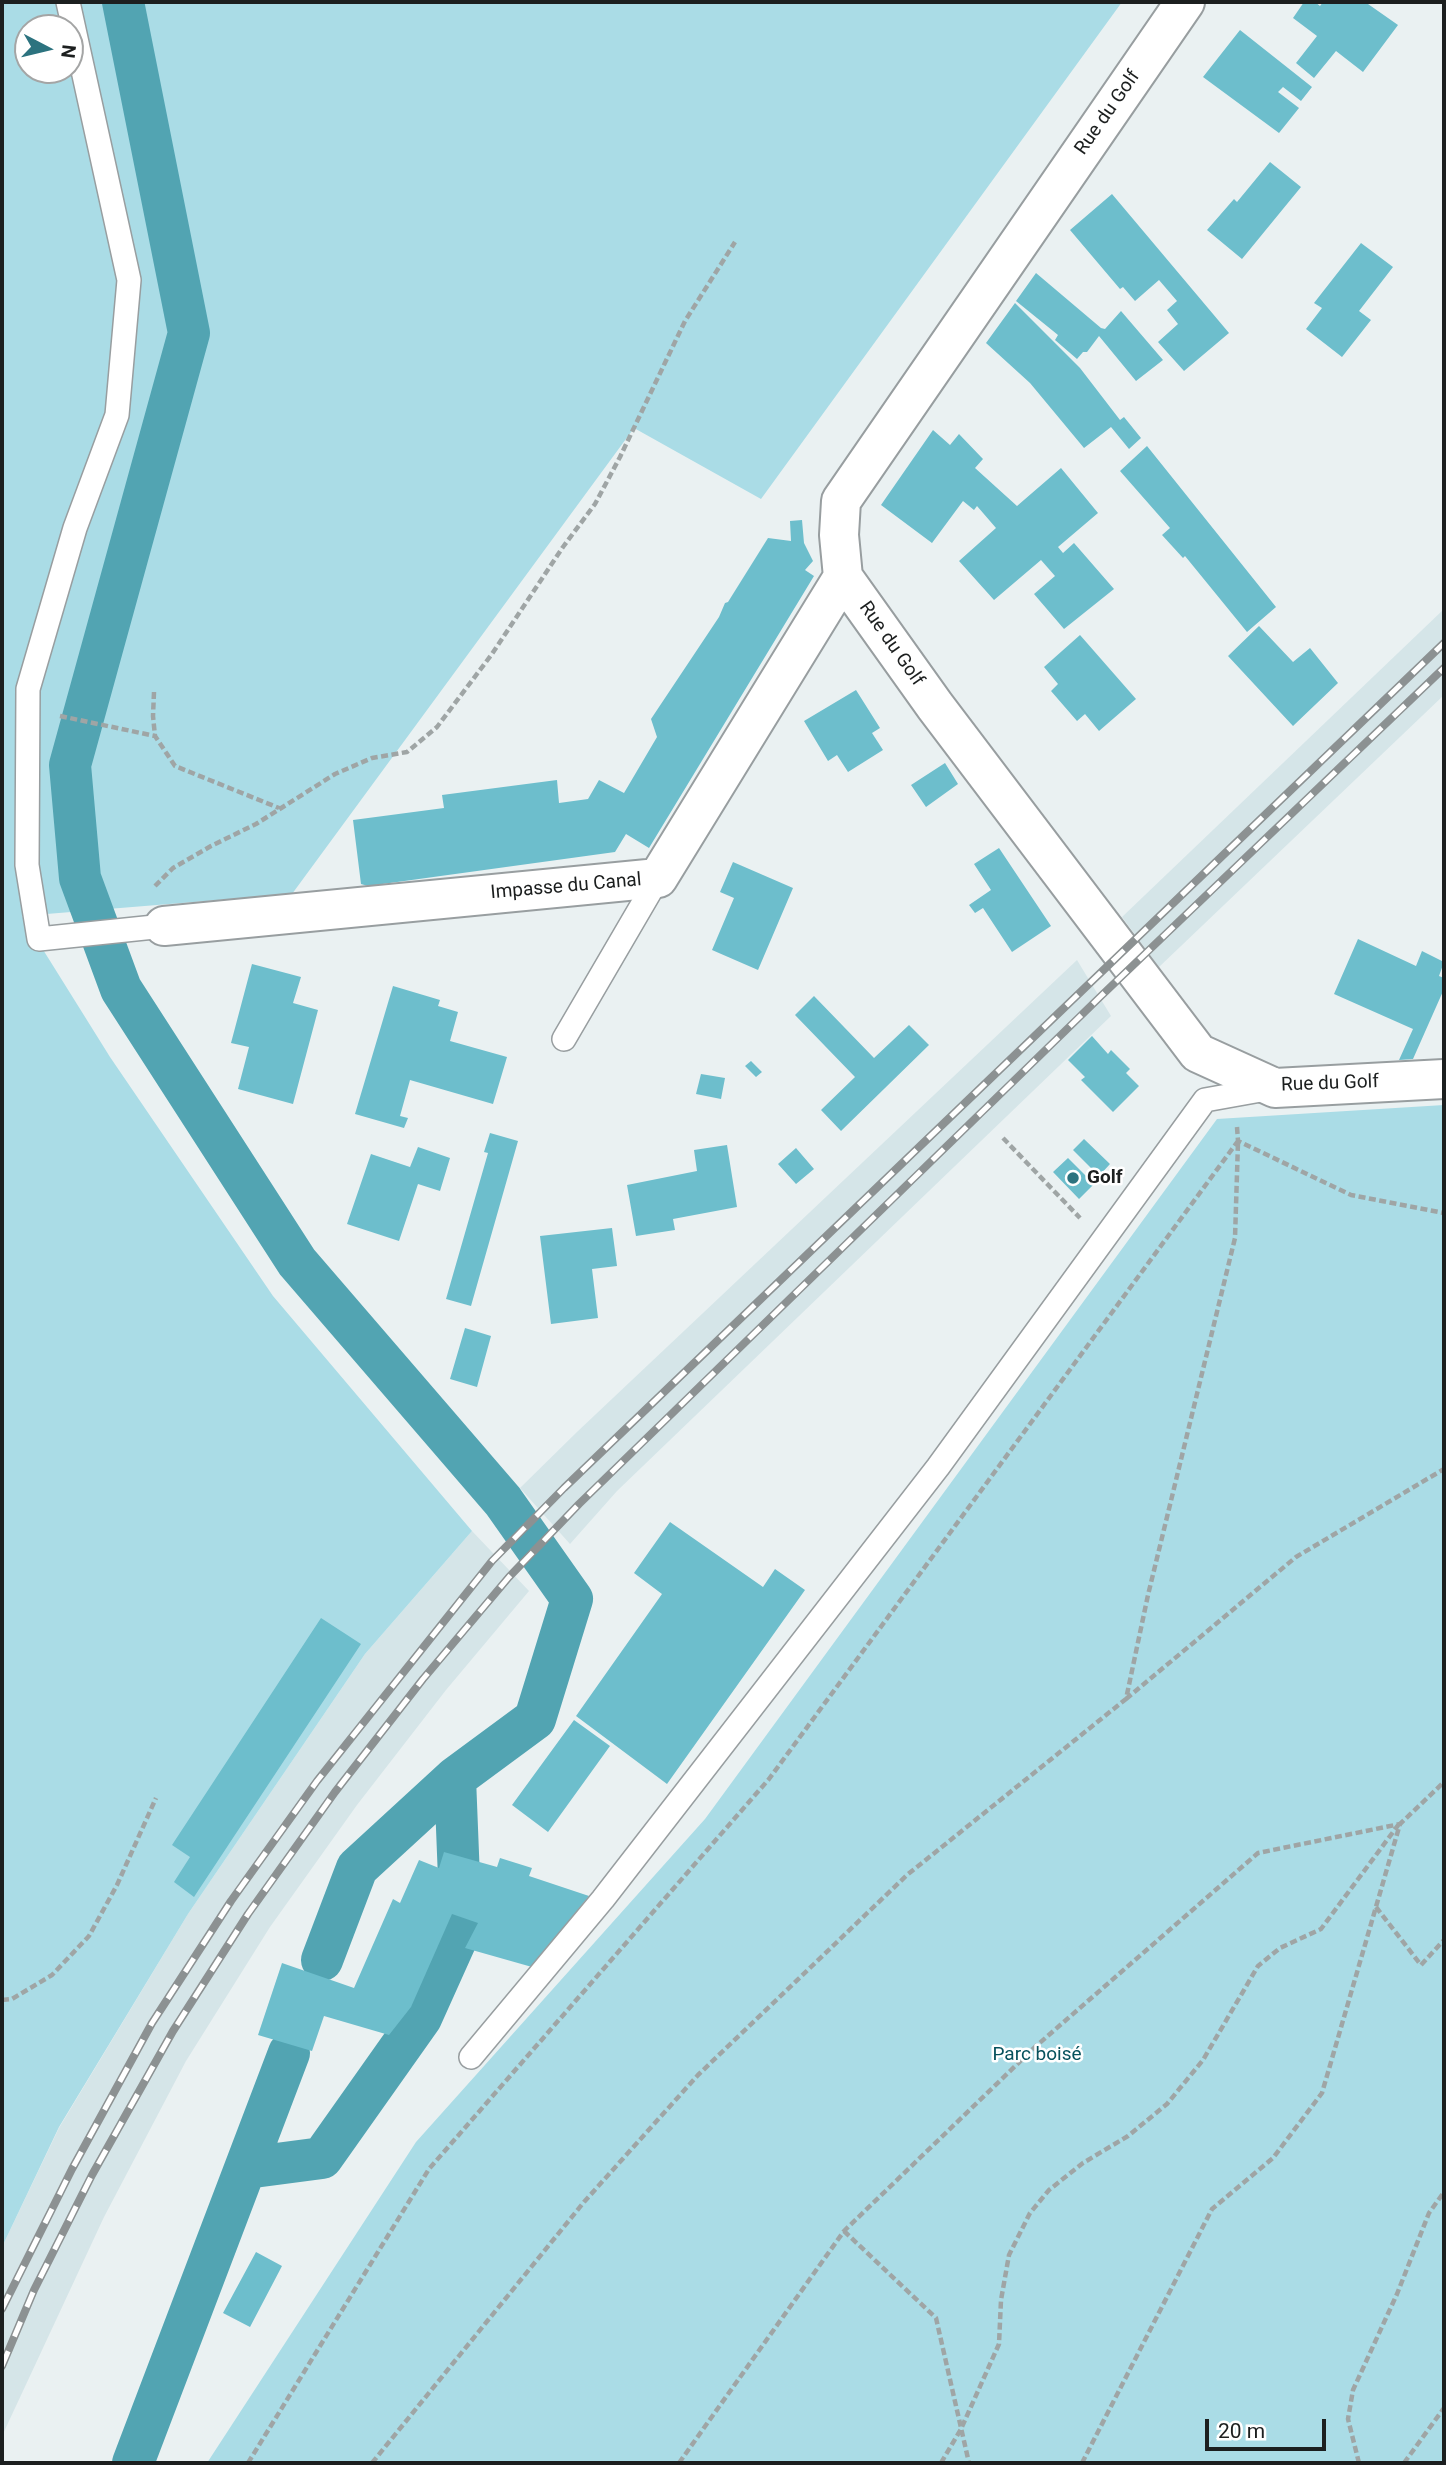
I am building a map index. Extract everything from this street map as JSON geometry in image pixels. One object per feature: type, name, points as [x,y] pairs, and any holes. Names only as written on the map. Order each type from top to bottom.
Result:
[{"type":"street","name":"Rue du Golf","points":[[1185,2],[841,501],[839,535],[843,577],[935,706],[1198,1053],[1275,1088],[1444,1079]]},
{"type":"street","name":"Impasse du Canal","points":[[163,926],[658,878],[843,577]]},
{"type":"lane","points":[[68,2],[128,281],[117,415],[75,528],[28,689],[27,865],[39,939],[163,926]]},
{"type":"lane","points":[[564,1039],[658,878]]},
{"type":"lane","points":[[471,2057],[603,1899],[938,1467],[1205,1100],[1275,1088]]},
{"type":"path","points":[[126,929],[149,892],[173,868],[256,824],[335,774],[372,758],[407,752],[437,727],[524,609],[563,547],[595,504],[685,321],[736,242]]},
{"type":"path","points":[[154,692],[155,736],[175,766],[280,808]]},
{"type":"path","points":[[56,715],[155,736]]},
{"type":"path","points":[[1126,1699],[1148,1595],[1235,1238],[1238,1141],[1234,1095]]},
{"type":"path","points":[[1003,1138],[1102,1241]]},
{"type":"path","points":[[1238,1141],[1351,1195],[1444,1213]]},
{"type":"path","points":[[248,2463],[429,2168],[769,1779],[1238,1141]]},
{"type":"path","points":[[372,2463],[584,2202],[698,2075],[908,1875],[1296,1558],[1444,1469]]},
{"type":"path","points":[[941,2463],[961,2429],[999,2344],[1001,2300],[1009,2255],[1030,2213],[1049,2190],[1083,2163],[1128,2136],[1167,2104],[1203,2060],[1258,1966],[1280,1948],[1321,1929],[1400,1824],[1444,1782]]},
{"type":"path","points":[[2,2000],[12,1999],[52,1975],[89,1936],[117,1885],[156,1798]]},
{"type":"path","points":[[1082,2463],[1212,2209],[1273,2158],[1322,2093],[1400,1824]]},
{"type":"path","points":[[679,2463],[844,2231],[1035,2047],[1258,1853],[1400,1824]]},
{"type":"path","points":[[1376,1907],[1421,1965],[1444,1940]]},
{"type":"path","points":[[1359,2463],[1348,2419],[1353,2389],[1398,2294],[1429,2213],[1444,2192]]},
{"type":"path","points":[[844,2231],[936,2318],[969,2463]]},
{"type":"path","points":[[1404,2463],[1444,2408]]},
{"type":"shaded area","points":[[1444,609],[1444,695],[1159,967],[1122,917]]},
{"type":"shaded area","points":[[1077,960],[1111,1016],[617,1491],[570,1544],[520,1488]]},
{"type":"shaded area","points":[[472,1531],[529,1591],[446,1690],[357,1805],[270,1927],[186,2061],[104,2217],[2,2436],[2,2247],[59,2128],[188,1914],[365,1654]]},
{"type":"green space","points":[[2,2],[1122,2],[761,499],[634,428],[292,894],[22,916],[110,1057],[273,1296],[472,1531],[365,1654],[188,1914],[59,2127],[2,2247]]},
{"type":"green space","name":"Parc boisé","points":[[1444,1105],[1444,2463],[207,2463],[416,2142],[705,1819],[1217,1119]]},
{"type":"building","points":[[1304,2],[1315,2],[1320,6],[1323,2],[1370,2],[1368,4],[1398,25],[1363,72],[1336,51],[1314,78],[1296,63],[1317,36],[1293,18]]},
{"type":"building","points":[[1240,30],[1312,87],[1301,101],[1283,87],[1278,92],[1299,108],[1279,133],[1203,77]]},
{"type":"building","points":[[1270,162],[1301,187],[1242,259],[1207,230],[1234,199],[1237,202]]},
{"type":"building","points":[[1112,194],[1229,333],[1184,371],[1158,342],[1178,324],[1167,310],[1177,301],[1159,280],[1135,301],[1123,287],[1120,289],[1070,230]]},
{"type":"building","points":[[1361,243],[1393,267],[1359,311],[1371,320],[1342,357],[1306,329],[1322,308],[1314,303]]},
{"type":"building","points":[[1036,273],[1101,328],[1105,329],[1121,311],[1163,360],[1136,381],[1099,336],[1087,352],[1083,352],[1077,359],[1055,340],[1058,335],[1016,301]]},
{"type":"building","points":[[1015,303],[1080,368],[1120,420],[1124,417],[1141,438],[1129,449],[1111,427],[1084,448],[1030,383],[986,343]]},
{"type":"building","points":[[933,430],[950,445],[959,434],[983,459],[975,468],[1017,506],[1061,468],[1098,513],[1058,547],[1063,553],[1074,543],[1114,589],[1064,629],[1034,594],[1055,576],[1041,560],[994,600],[959,561],[996,528],[977,506],[974,510],[963,501],[932,543],[881,505]]},
{"type":"building","points":[[1147,446],[1276,607],[1247,632],[1185,556],[1183,558],[1162,535],[1170,528],[1120,471]]},
{"type":"building","points":[[802,520],[804,543],[813,561],[805,570],[814,576],[649,848],[626,834],[615,852],[368,886],[361,884],[353,820],[444,808],[442,795],[557,780],[559,803],[588,799],[599,780],[624,793],[657,737],[651,719],[719,617],[725,603],[768,538],[791,541],[790,521]]},
{"type":"building","points":[[1259,626],[1293,662],[1310,648],[1338,683],[1293,726],[1228,656]]},
{"type":"building","points":[[1080,635],[1136,699],[1099,731],[1085,714],[1077,721],[1051,691],[1058,684],[1044,667]]},
{"type":"building","points":[[856,690],[880,728],[872,733],[883,750],[848,772],[837,755],[828,761],[804,721]]},
{"type":"building","points":[[945,763],[958,784],[926,807],[911,785]]},
{"type":"building","points":[[999,848],[1051,926],[1012,952],[983,908],[975,913],[969,905],[991,890],[974,864]]},
{"type":"building","points":[[733,862],[793,888],[758,970],[712,950],[734,898],[720,892]]},
{"type":"building","points":[[1358,939],[1416,966],[1422,951],[1444,962],[1439,976],[1444,978],[1444,989],[1413,1059],[1399,1060],[1413,1029],[1334,994]]},
{"type":"building","points":[[252,964],[301,977],[293,1003],[318,1010],[293,1104],[238,1089],[249,1047],[231,1043]]},
{"type":"building","points":[[393,986],[440,1000],[438,1006],[458,1012],[450,1041],[507,1057],[493,1104],[410,1080],[400,1116],[408,1118],[404,1128],[355,1114]]},
{"type":"building","points":[[814,996],[874,1058],[909,1025],[929,1045],[841,1131],[821,1110],[855,1077],[795,1015]]},
{"type":"building","points":[[1092,1036],[1108,1054],[1111,1050],[1130,1069],[1126,1073],[1139,1086],[1113,1112],[1081,1080],[1085,1077],[1068,1060]]},
{"type":"building","points":[[751,1061],[762,1072],[756,1077],[745,1066]]},
{"type":"building","points":[[701,1074],[725,1078],[721,1099],[696,1094]]},
{"type":"building","points":[[490,1133],[518,1141],[471,1306],[446,1299],[488,1153],[484,1152]]},
{"type":"building","points":[[1084,1139],[1110,1164],[1099,1176],[1073,1150]]},
{"type":"building","points":[[727,1145],[737,1207],[673,1219],[675,1230],[636,1236],[627,1185],[697,1171],[694,1150]]},
{"type":"building","points":[[418,1147],[450,1158],[440,1191],[418,1184],[399,1241],[347,1224],[371,1154],[410,1167]]},
{"type":"building","points":[[796,1148],[814,1169],[796,1184],[778,1164]]},
{"type":"building","name":"Golf","points":[[1068,1158],[1094,1184],[1079,1199],[1053,1172]]},
{"type":"building","points":[[612,1228],[617,1266],[592,1269],[598,1318],[551,1324],[540,1236]]},
{"type":"building","points":[[465,1328],[491,1336],[477,1387],[450,1379]]},
{"type":"building","points":[[670,1522],[763,1587],[775,1569],[805,1590],[667,1784],[576,1716],[662,1594],[634,1573]]},
{"type":"building","points":[[321,1618],[361,1644],[194,1897],[174,1882],[190,1857],[172,1845]]},
{"type":"building","points":[[574,1720],[610,1746],[548,1832],[512,1805]]},
{"type":"building","points":[[444,1852],[497,1867],[500,1858],[532,1868],[529,1876],[589,1896],[532,1967],[465,1948],[478,1923],[452,1914],[411,2007],[389,2035],[324,2016],[312,2051],[258,2035],[282,1963],[354,1988],[393,1899],[400,1903],[419,1860],[439,1868]]},
{"type":"building","points":[[256,2252],[282,2266],[250,2327],[223,2313]]},
{"type":"waterway","points":[[123,2],[189,333],[70,765],[80,878],[121,989],[297,1262],[503,1501],[572,1599],[535,1719],[455,1778],[357,1868],[322,1960]]},
{"type":"waterway","points":[[246,2168],[322,2158],[421,2018],[461,1929],[455,1778]]},
{"type":"waterway","points":[[133,2463],[289,2053]]},
{"type":"railway","points":[[2,2309],[72,2169],[152,2023],[231,1901],[317,1781],[492,1561],[564,1488],[1444,643]]},
{"type":"railway","points":[[2,2366],[34,2290],[92,2175],[173,2031],[248,1914],[335,1792],[423,1679],[509,1577],[579,1504],[1101,996],[1444,668]]},
{"type":"place","name":"Golf","points":[[1073,1178]]}]
